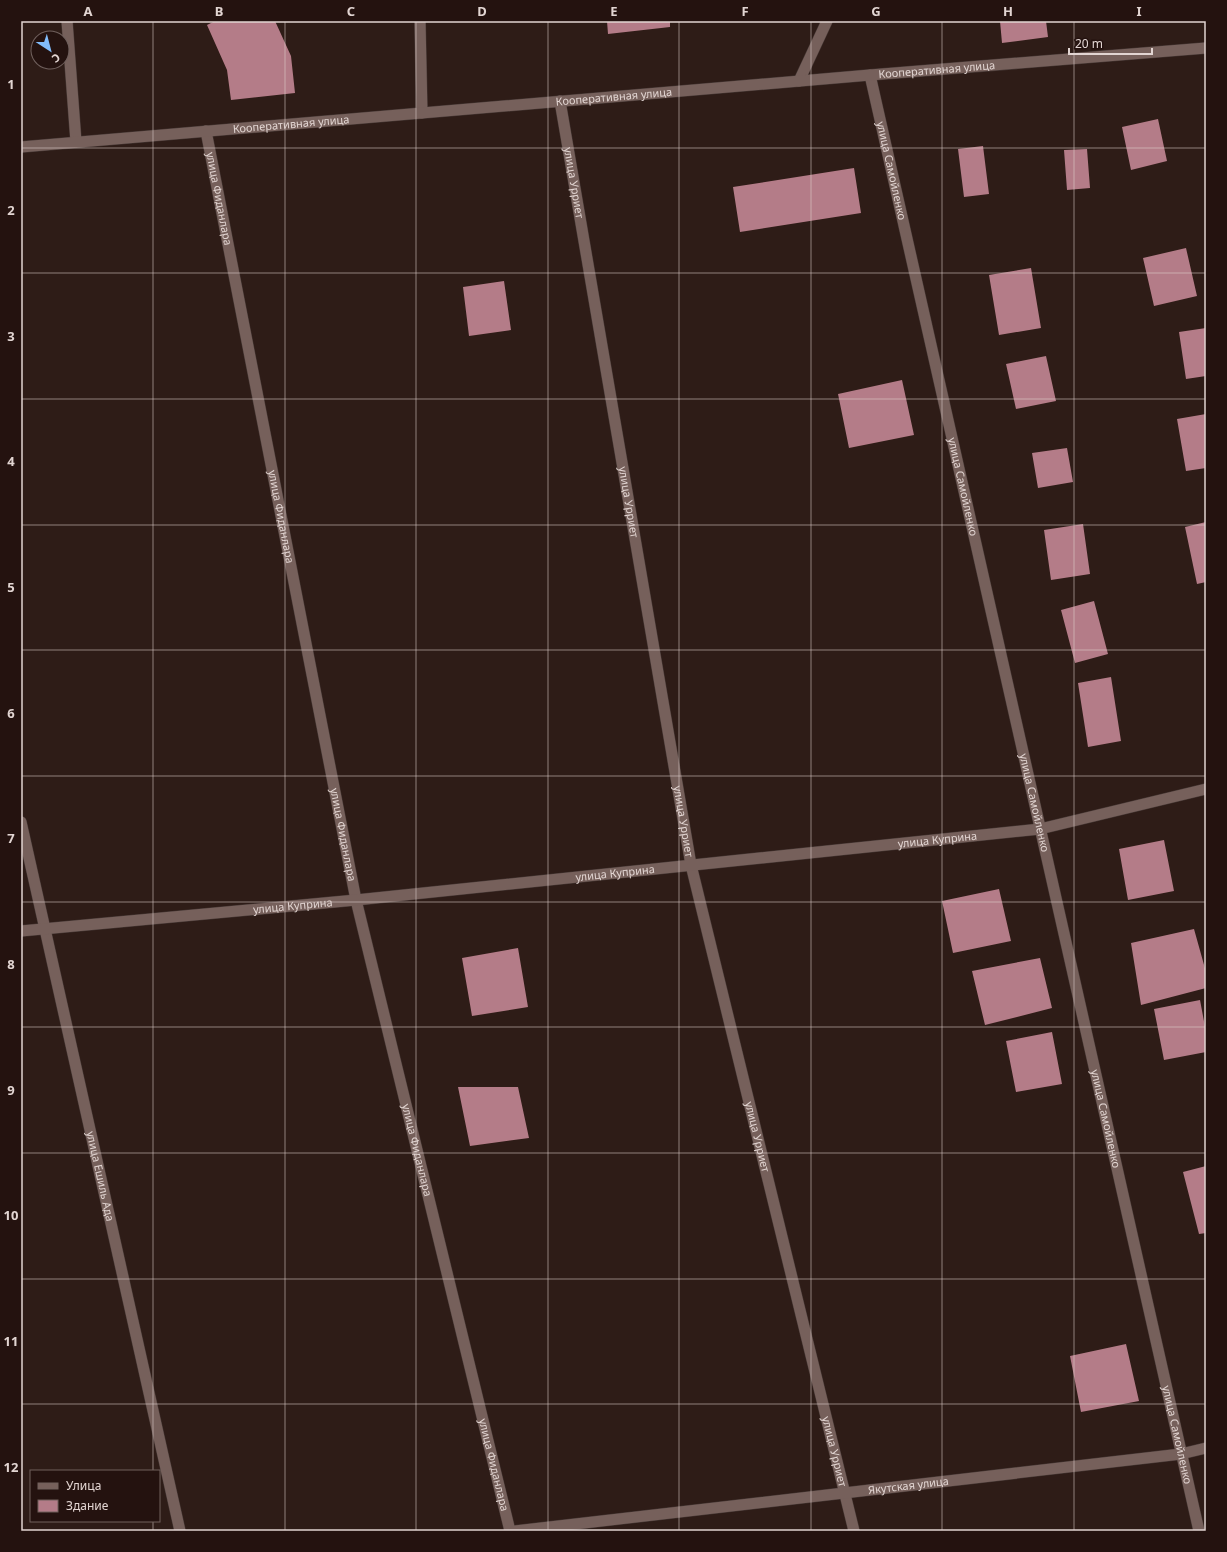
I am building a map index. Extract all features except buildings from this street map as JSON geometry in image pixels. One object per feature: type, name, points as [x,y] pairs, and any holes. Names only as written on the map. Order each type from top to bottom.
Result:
[{"type":"street","points":[[67,21],[76,142]]},
{"type":"street","points":[[420,21],[422,113]]},
{"type":"street","points":[[799,81],[828,21]]},
{"type":"street","name":"Кооперативная улица","points":[[21,147],[1206,48]]},
{"type":"street","name":"улица Самойленко","points":[[870,75],[1198,1531]]},
{"type":"street","name":"улица Урриет","points":[[560,101],[691,865],[846,1493],[854,1531]]},
{"type":"street","name":"улица Фиданлара","points":[[206,131],[356,900],[510,1531]]},
{"type":"street","name":"улица Куприна","points":[[21,931],[356,900],[1040,829],[1206,789]]},
{"type":"street","name":"улица Ешиль Ада","points":[[21,822],[180,1531]]},
{"type":"street","name":"Якутская улица","points":[[515,1531],[1181,1454],[1206,1448]]}]
